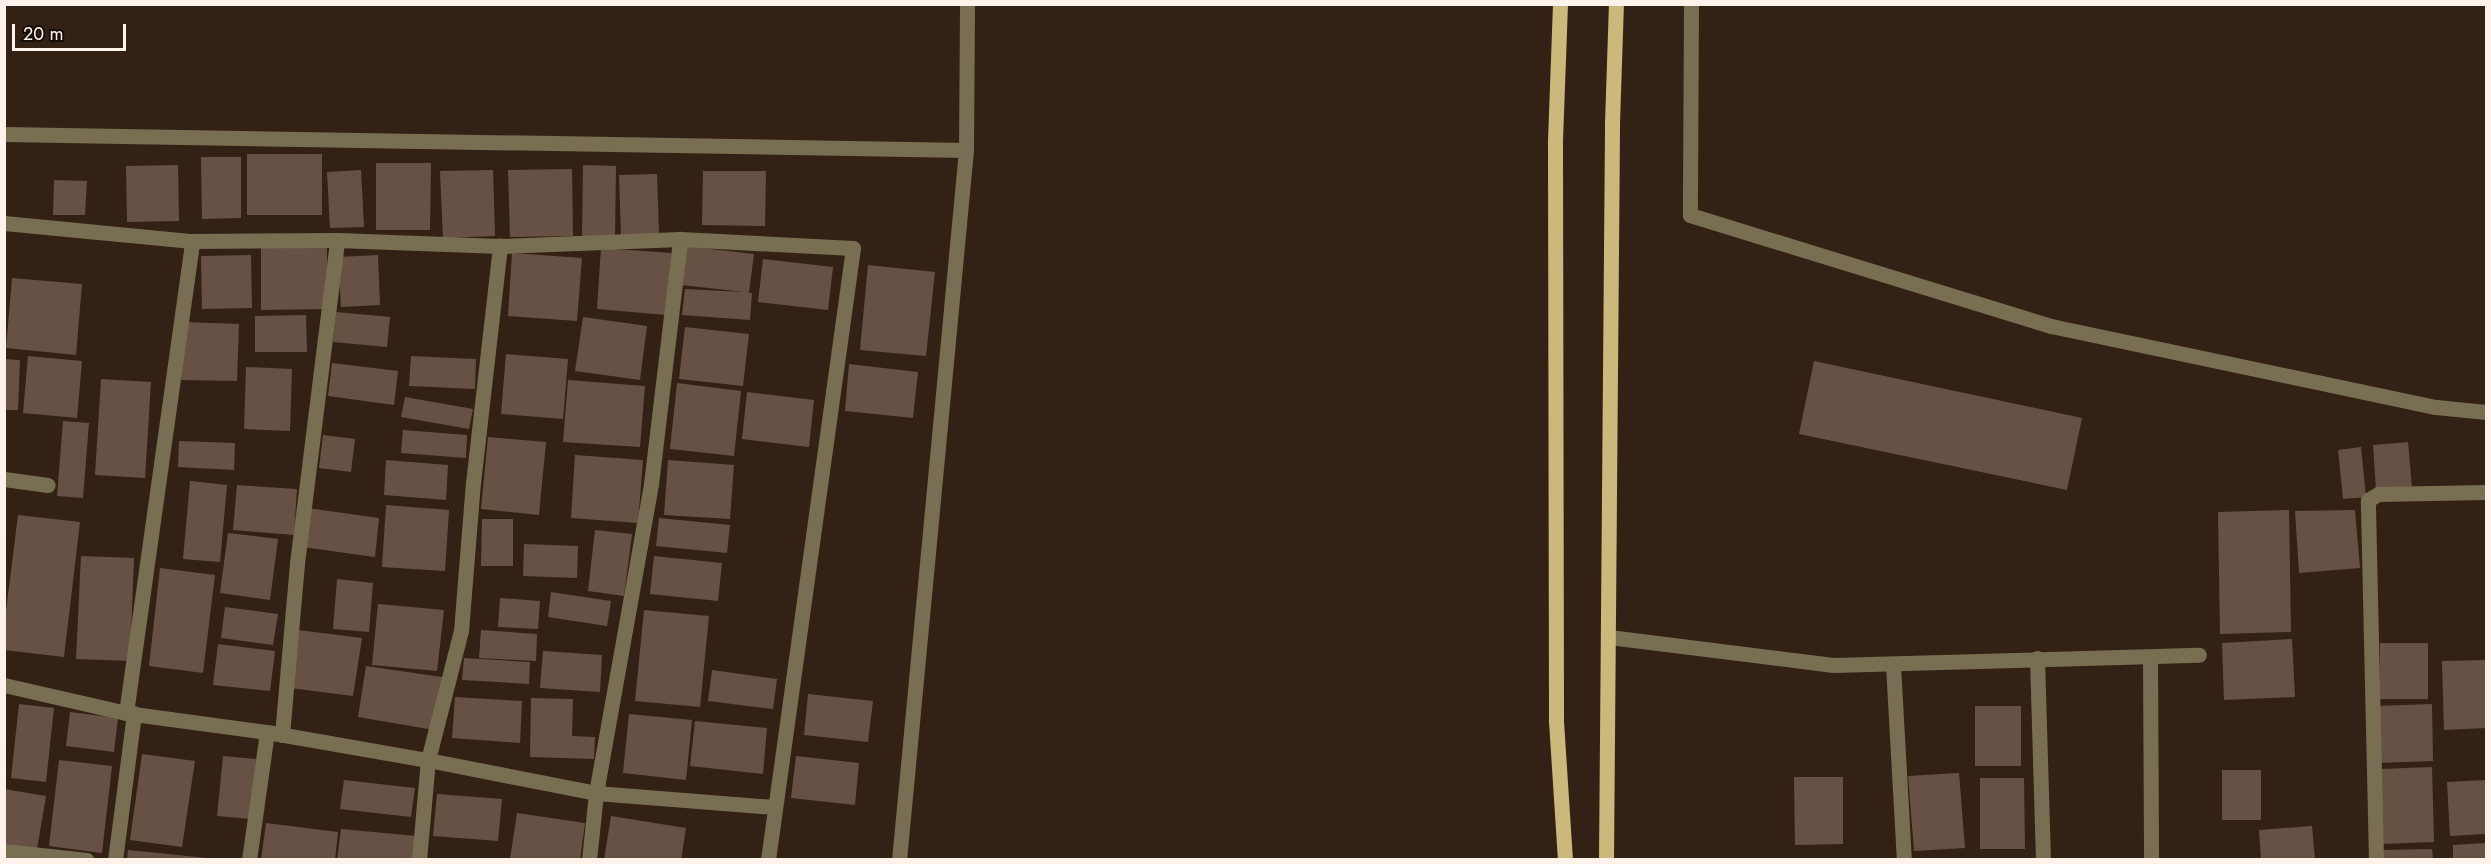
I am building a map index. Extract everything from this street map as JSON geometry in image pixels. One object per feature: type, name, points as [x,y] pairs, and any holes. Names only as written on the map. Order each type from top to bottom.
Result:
[{"type":"main road","points":[[1560,4],[1555,143],[1556,721],[1565,860]]},
{"type":"main road","points":[[1606,860],[1612,123],[1616,4]]},
{"type":"street","points":[[899,860],[966,150],[967,4]]},
{"type":"street","points":[[1691,4],[1690,215],[2051,326],[2436,407],[2487,412]]},
{"type":"street","points":[[4,134],[966,150]]},
{"type":"street","points":[[4,223],[192,241],[337,240],[500,246],[680,239],[853,248],[768,860]]},
{"type":"street","points":[[589,860],[596,793],[651,484],[680,239]]},
{"type":"street","points":[[249,860],[274,734],[337,240]]},
{"type":"street","points":[[115,860],[130,713],[192,241]]},
{"type":"street","points":[[419,860],[428,760],[461,631],[473,483],[500,246]]},
{"type":"street","points":[[4,478],[48,485]]},
{"type":"street","points":[[2376,860],[2368,500],[2378,494],[2487,492]]},
{"type":"street","points":[[1609,638],[1833,665],[1893,666],[2037,658],[2199,655]]},
{"type":"street","points":[[2150,657],[2151,860]]},
{"type":"street","points":[[2037,658],[2043,860]]},
{"type":"street","points":[[1893,666],[1904,860]]},
{"type":"street","points":[[4,685],[130,713],[428,760],[596,793],[774,807]]},
{"type":"street","points":[[4,851],[87,860]]},
{"type":"building","points":[[247,154],[322,154],[322,215],[247,215]]},
{"type":"building","points":[[201,157],[241,157],[241,218],[202,219]]},
{"type":"building","points":[[376,163],[431,163],[430,230],[376,230]]},
{"type":"building","points":[[178,165],[179,221],[127,222],[126,166]]},
{"type":"building","points":[[583,165],[616,166],[615,237],[582,236]]},
{"type":"building","points":[[572,169],[573,236],[510,237],[508,170]]},
{"type":"building","points":[[361,170],[364,227],[330,228],[327,172]]},
{"type":"building","points":[[493,170],[495,236],[443,238],[440,171]]},
{"type":"building","points":[[703,171],[766,171],[765,226],[702,225]]},
{"type":"building","points":[[657,174],[659,234],[621,236],[619,175]]},
{"type":"building","points":[[54,180],[87,181],[85,215],[53,215]]},
{"type":"building","points":[[685,246],[754,254],[749,293],[752,293],[750,320],[682,315],[685,289],[745,292],[681,285]]},
{"type":"building","points":[[261,248],[327,248],[327,309],[261,310]]},
{"type":"building","points":[[601,248],[672,253],[666,315],[597,309]]},
{"type":"building","points":[[512,253],[582,258],[577,321],[508,316]]},
{"type":"building","points":[[251,255],[252,308],[202,309],[201,256]]},
{"type":"building","points":[[378,255],[380,305],[341,307],[338,257]]},
{"type":"building","points":[[763,259],[833,267],[828,310],[758,302]]},
{"type":"building","points":[[868,265],[935,272],[926,356],[860,350]]},
{"type":"building","points":[[12,278],[82,284],[76,355],[6,348]]},
{"type":"building","points":[[336,312],[390,317],[387,347],[333,342]]},
{"type":"building","points":[[306,315],[307,352],[255,352],[255,316]]},
{"type":"building","points":[[583,317],[647,326],[640,380],[575,371]]},
{"type":"building","points":[[183,322],[239,324],[237,381],[181,380]]},
{"type":"building","points":[[685,327],[749,334],[743,386],[679,379]]},
{"type":"building","points":[[506,354],[568,359],[563,419],[501,414]]},
{"type":"building","points":[[28,356],[82,361],[77,418],[23,413]]},
{"type":"building","points":[[411,356],[476,359],[475,389],[409,386]]},
{"type":"building","points":[[4,359],[20,360],[18,410],[4,410]]},
{"type":"building","points":[[1814,361],[2082,418],[2067,490],[1799,434]]},
{"type":"building","points":[[332,363],[398,371],[394,405],[328,396]]},
{"type":"building","points":[[849,364],[918,372],[913,418],[845,411]]},
{"type":"building","points":[[246,367],[292,369],[290,431],[244,429]]},
{"type":"building","points":[[101,379],[151,382],[145,478],[95,475]]},
{"type":"building","points":[[568,380],[645,386],[640,447],[563,442]]},
{"type":"building","points":[[677,383],[741,391],[734,456],[670,449]]},
{"type":"building","points":[[747,392],[814,400],[809,447],[742,439]]},
{"type":"building","points":[[405,397],[473,409],[469,429],[401,417]]},
{"type":"building","points":[[63,421],[89,423],[83,498],[57,496]]},
{"type":"building","points":[[403,430],[467,435],[466,458],[401,453]]},
{"type":"building","points":[[323,435],[355,439],[351,472],[319,468]]},
{"type":"building","points":[[488,437],[546,442],[539,515],[481,509]]},
{"type":"building","points":[[179,441],[235,443],[234,470],[178,467]]},
{"type":"building","points":[[2408,442],[2412,488],[2376,490],[2373,445]]},
{"type":"building","points":[[2361,447],[2366,497],[2343,499],[2338,450]]},
{"type":"building","points":[[575,455],[643,460],[638,523],[571,518]]},
{"type":"building","points":[[386,460],[448,465],[446,500],[384,495]]},
{"type":"building","points":[[668,460],[734,465],[730,519],[664,515]]},
{"type":"building","points":[[190,481],[227,485],[220,562],[183,559]]},
{"type":"building","points":[[237,485],[297,489],[294,535],[233,530]]},
{"type":"building","points":[[386,505],[449,510],[445,571],[382,567]]},
{"type":"building","points":[[307,508],[379,518],[375,557],[302,547]]},
{"type":"building","points":[[2289,510],[2291,632],[2220,634],[2218,512]]},
{"type":"building","points":[[2355,510],[2360,568],[2299,573],[2295,511]]},
{"type":"building","points":[[18,515],[80,522],[64,657],[4,650],[4,627]]},
{"type":"building","points":[[659,518],[730,525],[727,553],[656,546]]},
{"type":"building","points":[[482,519],[513,519],[513,566],[481,566]]},
{"type":"building","points":[[595,530],[632,534],[624,596],[588,591]]},
{"type":"building","points":[[228,533],[278,539],[270,600],[220,593]]},
{"type":"building","points":[[524,544],[578,546],[577,578],[523,576]]},
{"type":"building","points":[[81,556],[134,558],[130,661],[76,659]]},
{"type":"building","points":[[654,556],[722,563],[718,601],[650,594]]},
{"type":"building","points":[[160,568],[215,575],[203,673],[149,666]]},
{"type":"building","points":[[337,579],[373,583],[369,632],[333,629]]},
{"type":"building","points":[[551,592],[611,601],[607,626],[548,617]]},
{"type":"building","points":[[500,598],[540,601],[538,629],[498,627]]},
{"type":"building","points":[[378,604],[444,610],[437,671],[372,665]]},
{"type":"building","points":[[225,607],[278,614],[273,645],[221,638]]},
{"type":"building","points":[[644,610],[709,616],[700,707],[635,701]]},
{"type":"building","points":[[298,630],[362,638],[353,696],[290,688]]},
{"type":"building","points":[[481,630],[537,634],[536,661],[479,658]]},
{"type":"building","points":[[2292,639],[2295,697],[2224,700],[2222,643]]},
{"type":"building","points":[[2380,643],[2428,643],[2428,699],[2380,699]]},
{"type":"building","points":[[218,644],[275,651],[270,691],[213,685]]},
{"type":"building","points":[[543,651],[602,655],[600,692],[540,688]]},
{"type":"building","points":[[464,658],[530,662],[529,684],[462,680]]},
{"type":"building","points":[[2486,660],[2486,728],[2444,730],[2442,661]]},
{"type":"building","points":[[366,666],[442,677],[434,730],[358,717]]},
{"type":"building","points":[[712,670],[777,679],[773,709],[708,701]]},
{"type":"building","points":[[808,694],[873,701],[868,742],[804,735]]},
{"type":"building","points":[[455,697],[522,701],[520,743],[452,738]]},
{"type":"building","points":[[531,698],[573,699],[572,736],[595,737],[594,759],[530,757]]},
{"type":"building","points":[[19,704],[54,708],[46,782],[11,778]]},
{"type":"building","points":[[2432,704],[2433,761],[2377,763],[2375,706]]},
{"type":"building","points":[[1975,706],[2021,706],[2021,766],[1975,766]]},
{"type":"building","points":[[70,712],[118,718],[114,752],[66,746]]},
{"type":"building","points":[[629,714],[692,720],[686,780],[623,773]]},
{"type":"building","points":[[695,721],[767,728],[763,774],[690,766]]},
{"type":"building","points":[[142,754],[195,761],[182,847],[130,840]]},
{"type":"building","points":[[223,756],[256,759],[251,819],[217,816]]},
{"type":"building","points":[[796,756],[859,763],[855,805],[791,798]]},
{"type":"building","points":[[59,760],[112,766],[102,853],[49,846]]},
{"type":"building","points":[[2432,767],[2434,842],[2382,844],[2380,769]]},
{"type":"building","points":[[2222,770],[2261,770],[2261,820],[2222,820]]},
{"type":"building","points":[[1959,773],[1965,848],[1914,851],[1908,776]]},
{"type":"building","points":[[1794,777],[1843,777],[1843,844],[1795,845]]},
{"type":"building","points":[[1980,778],[2024,778],[2025,849],[1980,849]]},
{"type":"building","points":[[344,780],[415,788],[411,817],[340,809]]},
{"type":"building","points":[[2486,780],[2486,834],[2450,836],[2447,782]]},
{"type":"building","points":[[4,789],[46,796],[37,849],[4,844]]},
{"type":"building","points":[[437,794],[502,799],[498,841],[433,836]]},
{"type":"building","points":[[517,813],[585,823],[580,860],[510,859]]},
{"type":"building","points":[[611,816],[686,828],[681,860],[604,860]]},
{"type":"building","points":[[266,823],[338,832],[335,860],[261,860]]},
{"type":"building","points":[[2312,826],[2315,860],[2261,860],[2259,830]]},
{"type":"building","points":[[341,829],[416,836],[414,860],[337,860]]},
{"type":"building","points":[[2486,843],[2486,860],[2453,860],[2453,845]]},
{"type":"building","points":[[2432,849],[2433,860],[2382,860],[2382,850]]},
{"type":"building","points":[[128,850],[207,858],[206,860],[127,860]]}]
